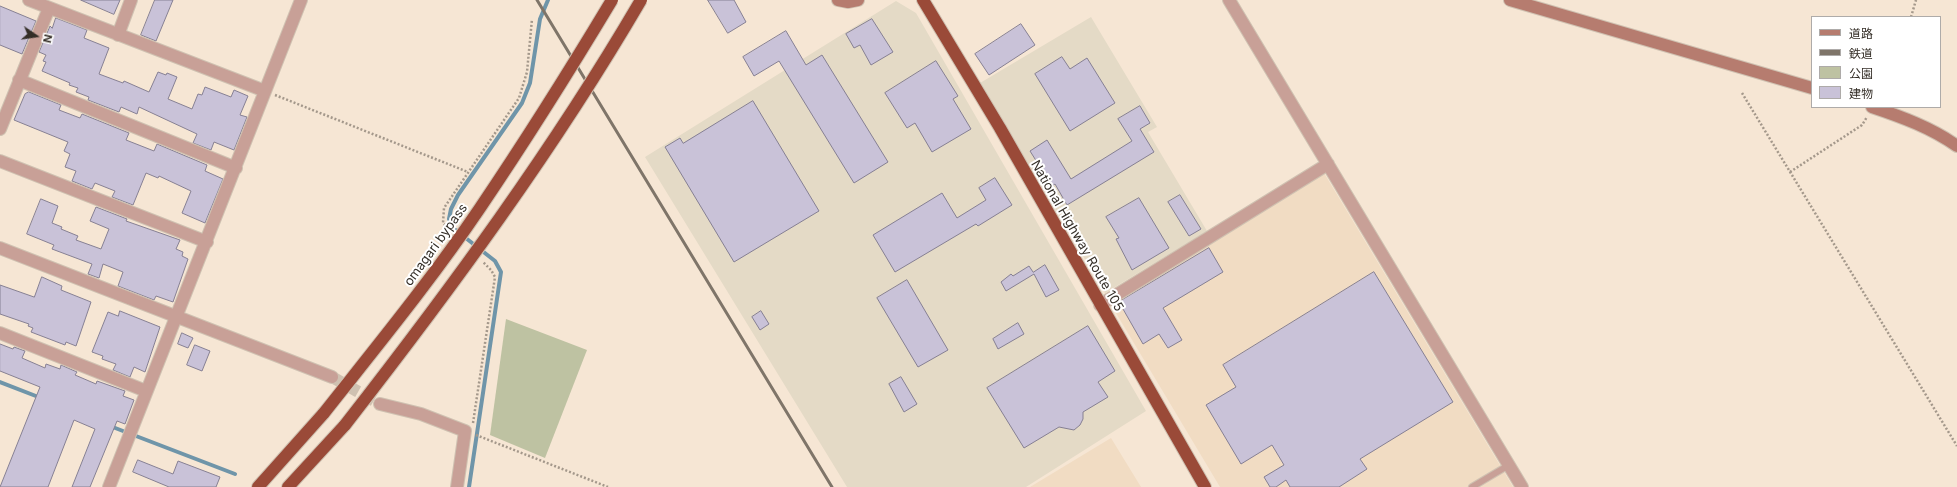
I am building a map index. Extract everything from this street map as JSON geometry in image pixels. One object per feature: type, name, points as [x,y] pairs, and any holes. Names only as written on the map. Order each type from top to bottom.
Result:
[{"type":"highway","name":"omagari bypass","points":[[258,487],[324,413],[414,300],[480,208],[539,118],[612,0]]},
{"type":"highway","points":[[288,487],[345,425],[464,269],[598,71],[641,0]]},
{"type":"highway","name":"National Highway Route 105","points":[[923,0],[1000,128],[1205,487]]},
{"type":"street","points":[[29,0],[118,36],[265,91]]},
{"type":"street","points":[[118,36],[131,0]]},
{"type":"street","points":[[109,487],[146,391],[207,242],[301,0]]},
{"type":"street","points":[[838,0],[848,2],[858,0]]},
{"type":"street","points":[[1228,0],[1522,487]]},
{"type":"street","points":[[1510,0],[1811,88]]},
{"type":"street","points":[[0,129],[49,8]]},
{"type":"street","points":[[19,80],[236,168]]},
{"type":"street","points":[[1876,108],[1898,115],[1945,137],[1957,146]]},
{"type":"street","points":[[0,161],[207,242]]},
{"type":"street","points":[[1100,305],[1328,164]]},
{"type":"street","points":[[0,248],[332,377]]},
{"type":"street","points":[[0,333],[146,391]]},
{"type":"street","points":[[380,404],[422,414],[464,431],[457,487]]},
{"type":"lane","points":[[1472,487],[1509,465]]},
{"type":"path","points":[[1910,16],[1916,0]]},
{"type":"path","points":[[265,91],[468,172]]},
{"type":"path","points":[[1742,94],[1957,446]]},
{"type":"path","points":[[1790,172],[1862,125],[1872,108]]},
{"type":"path","points":[[471,433],[608,487]]},
{"type":"shaded area","points":[[896,1],[916,13],[1146,411],[1026,487],[847,487],[645,157]]},
{"type":"shaded area","points":[[1091,17],[1157,127],[1148,132],[1207,231],[1105,293],[980,83]]},
{"type":"shaded area","points":[[1324,173],[1513,487],[1220,487],[1110,303]]},
{"type":"shaded area","points":[[1111,438],[1141,487],[1030,487]]},
{"type":"green space","points":[[506,319],[587,350],[545,458],[490,435]]},
{"type":"building","points":[[81,0],[120,0],[114,14]]},
{"type":"building","points":[[155,0],[173,0],[156,41],[141,35]]},
{"type":"building","points":[[708,0],[734,0],[746,22],[728,33]]},
{"type":"building","points":[[0,6],[36,21],[22,54],[0,45]]},
{"type":"building","points":[[56,18],[87,30],[84,38],[109,48],[99,74],[123,83],[124,81],[149,92],[158,72],[166,75],[167,73],[177,77],[168,99],[192,109],[198,94],[202,95],[205,87],[231,97],[234,90],[248,96],[240,115],[247,117],[234,150],[214,142],[211,150],[193,143],[197,134],[139,107],[137,114],[121,107],[119,112],[88,100],[89,97],[76,92],[78,88],[42,71],[46,62],[43,61],[46,55],[39,52],[50,26],[52,28]]},
{"type":"building","points":[[872,19],[893,52],[871,65],[860,45],[854,48],[846,34]]},
{"type":"building","points":[[1021,24],[1035,45],[989,75],[975,54]]},
{"type":"building","points":[[786,31],[806,65],[822,55],[888,162],[854,183],[779,61],[754,76],[743,57]]},
{"type":"building","points":[[1062,57],[1070,69],[1087,58],[1115,103],[1070,131],[1035,74]]},
{"type":"building","points":[[936,61],[958,96],[953,99],[971,129],[932,152],[915,123],[907,128],[885,93]]},
{"type":"building","points":[[29,92],[61,105],[59,110],[80,118],[82,114],[129,133],[126,140],[154,151],[157,144],[207,165],[205,171],[223,179],[205,223],[182,213],[191,191],[159,176],[158,178],[146,173],[133,205],[112,197],[115,191],[95,183],[92,189],[72,181],[76,171],[65,167],[70,154],[64,151],[68,142],[14,120],[25,94]]},
{"type":"building","points":[[753,101],[819,211],[734,262],[665,147],[680,138],[683,143]]},
{"type":"building","points":[[1140,106],[1150,123],[1140,129],[1154,152],[1067,205],[1055,184],[1052,186],[1030,151],[1047,140],[1071,179],[1132,141],[1118,119]]},
{"type":"building","points":[[995,178],[1012,205],[978,226],[976,224],[895,272],[873,235],[942,193],[957,218],[986,200],[979,188]]},
{"type":"building","points":[[1180,195],[1201,229],[1189,236],[1168,202]]},
{"type":"building","points":[[1139,198],[1169,248],[1132,270],[1116,239],[1119,238],[1106,217]]},
{"type":"building","points":[[41,199],[58,206],[52,223],[62,227],[61,229],[78,236],[76,240],[101,249],[109,229],[90,221],[96,207],[127,219],[126,221],[180,240],[176,249],[183,252],[182,256],[188,259],[173,302],[156,296],[154,300],[118,286],[123,272],[103,264],[99,278],[88,274],[92,264],[52,249],[54,245],[27,234]]},
{"type":"building","points":[[1209,248],[1223,272],[1163,308],[1182,340],[1168,348],[1159,334],[1143,344],[1119,302]]},
{"type":"building","points":[[1045,265],[1059,290],[1046,297],[1034,274],[1006,291],[1001,282],[1011,274],[1013,276],[1029,266],[1033,272]]},
{"type":"building","points":[[1374,272],[1453,402],[1360,459],[1367,469],[1339,487],[1290,487],[1286,480],[1276,487],[1270,487],[1264,477],[1284,465],[1272,445],[1241,464],[1206,405],[1236,387],[1223,365]]},
{"type":"building","points":[[42,277],[62,286],[61,290],[91,302],[76,346],[66,342],[65,345],[31,332],[33,328],[28,326],[29,324],[0,314],[0,285],[34,297]]},
{"type":"building","points":[[907,280],[948,350],[918,367],[877,298]]},
{"type":"building","points":[[120,311],[160,327],[145,372],[134,367],[130,377],[113,370],[116,364],[102,359],[103,356],[92,352],[108,312],[118,316]]},
{"type":"building","points":[[761,311],[769,324],[760,330],[752,317]]},
{"type":"building","points":[[1018,323],[1024,334],[998,349],[993,339]]},
{"type":"building","points":[[1088,326],[1115,371],[1098,382],[1108,397],[1083,412],[1083,419],[1080,425],[1074,430],[1059,427],[1024,448],[987,388]]},
{"type":"building","points":[[182,333],[193,338],[188,348],[178,344]]},
{"type":"building","points":[[0,344],[13,349],[14,347],[25,351],[22,358],[45,368],[46,364],[60,369],[61,365],[77,372],[75,375],[96,384],[97,381],[125,391],[123,396],[134,400],[125,424],[117,421],[90,487],[72,487],[95,429],[74,420],[48,487],[0,487],[40,387],[0,371]]},
{"type":"building","points":[[195,345],[210,351],[202,371],[187,365]]},
{"type":"building","points":[[901,377],[917,404],[904,412],[889,384]]},
{"type":"building","points":[[138,460],[173,474],[178,461],[220,477],[216,487],[169,487],[133,472]]},
{"type":"waterway","points":[[469,487],[501,272],[495,261],[453,228],[449,219],[451,209],[458,195],[522,103],[530,83],[540,19],[548,0]]},
{"type":"waterway","points":[[0,382],[41,398]]},
{"type":"waterway","points":[[110,426],[123,431]]},
{"type":"waterway","points":[[136,436],[235,474]]},
{"type":"tunnel","points":[[332,377],[380,404]]},
{"type":"railway","points":[[537,0],[832,487]]}]
